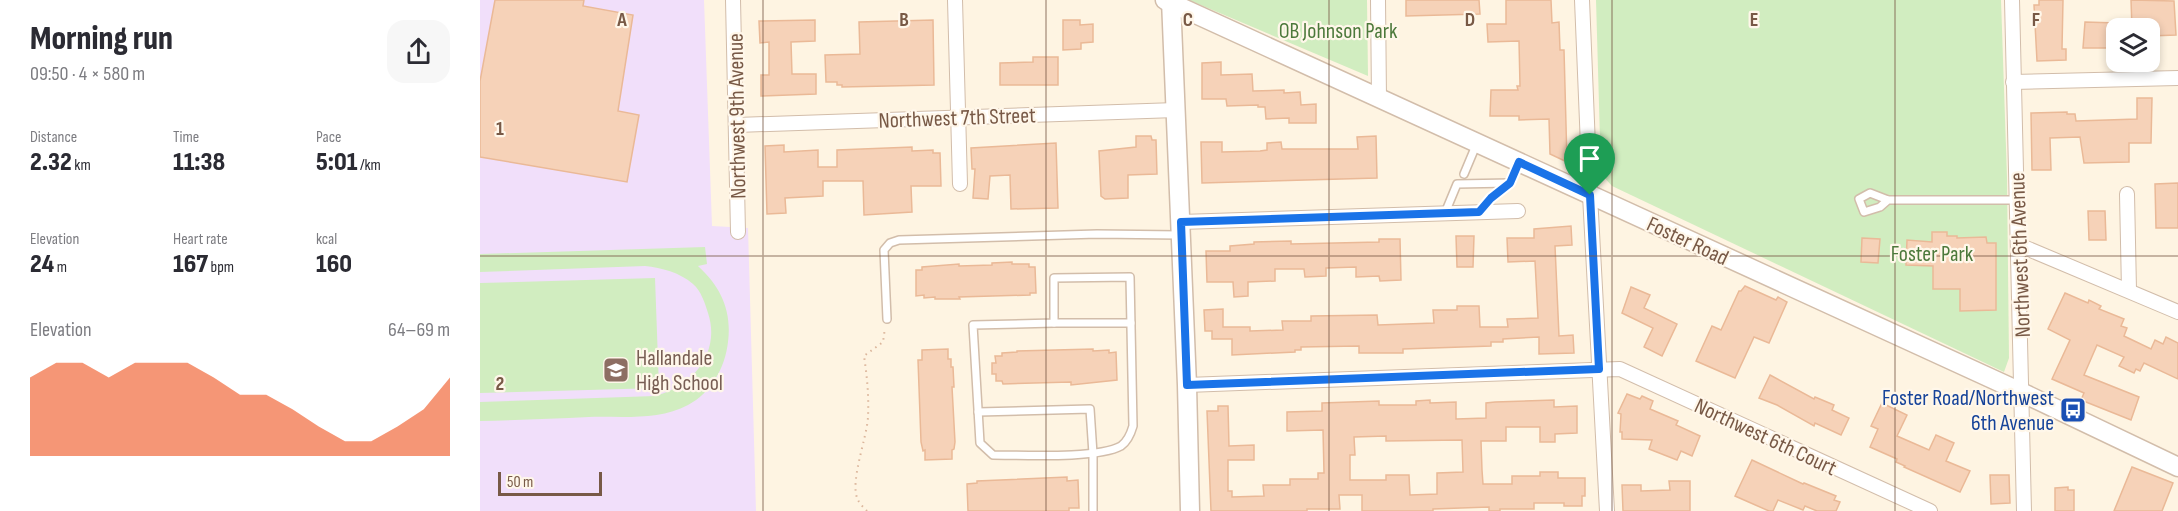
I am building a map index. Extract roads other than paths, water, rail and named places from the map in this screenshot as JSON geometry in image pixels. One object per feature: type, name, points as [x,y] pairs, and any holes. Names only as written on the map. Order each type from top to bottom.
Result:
[{"type":"street","name":"Northwest 9th Avenue","points":[[733,0],[738,232]]},
{"type":"street","points":[[955,0],[960,184]]},
{"type":"street","points":[[1378,0],[1379,98]]},
{"type":"street","points":[[1582,0],[1607,511]]},
{"type":"street","name":"Northwest 6th Avenue","points":[[2012,0],[2024,511]]},
{"type":"street","points":[[1169,1],[1181,228],[1190,511]]},
{"type":"street","name":"Foster Road","points":[[1169,1],[2023,393],[2178,467]]},
{"type":"street","points":[[2013,82],[2178,78]]},
{"type":"street","name":"Northwest 7th Street","points":[[737,125],[1176,110]]},
{"type":"street","points":[[2127,194],[2129,290]]},
{"type":"street","points":[[1181,228],[1518,211]]},
{"type":"street","points":[[2019,245],[2178,312]]},
{"type":"street","name":"Northwest 6th Court","points":[[1187,385],[1620,369],[1930,511]]},
{"type":"lane","points":[[1464,174],[1477,143]]},
{"type":"lane","points":[[1479,212],[1491,198],[1510,183],[1519,162]]},
{"type":"lane","points":[[1445,213],[1457,184],[1510,183]]},
{"type":"lane","points":[[1888,200],[2017,200]]},
{"type":"lane","points":[[886,319],[884,250],[890,243],[898,240],[1097,234],[1181,228]]},
{"type":"lane","points":[[1054,323],[1054,278],[1130,277],[1131,323],[1133,426],[1130,436],[1121,446],[1094,454],[993,455],[980,443],[973,325],[1131,323]]},
{"type":"lane","points":[[978,412],[1090,409],[1094,454],[1093,511]]},
{"type":"place","name":"Hallandale High School","points":[[616,370]]},
{"type":"place","name":"Foster Road/Northwest 6th Avenue","points":[[2073,410]]},
{"type":"park label","name":"OB Johnson Park","points":[[1338,30]]},
{"type":"park label","name":"Foster Park","points":[[1932,253]]}]
